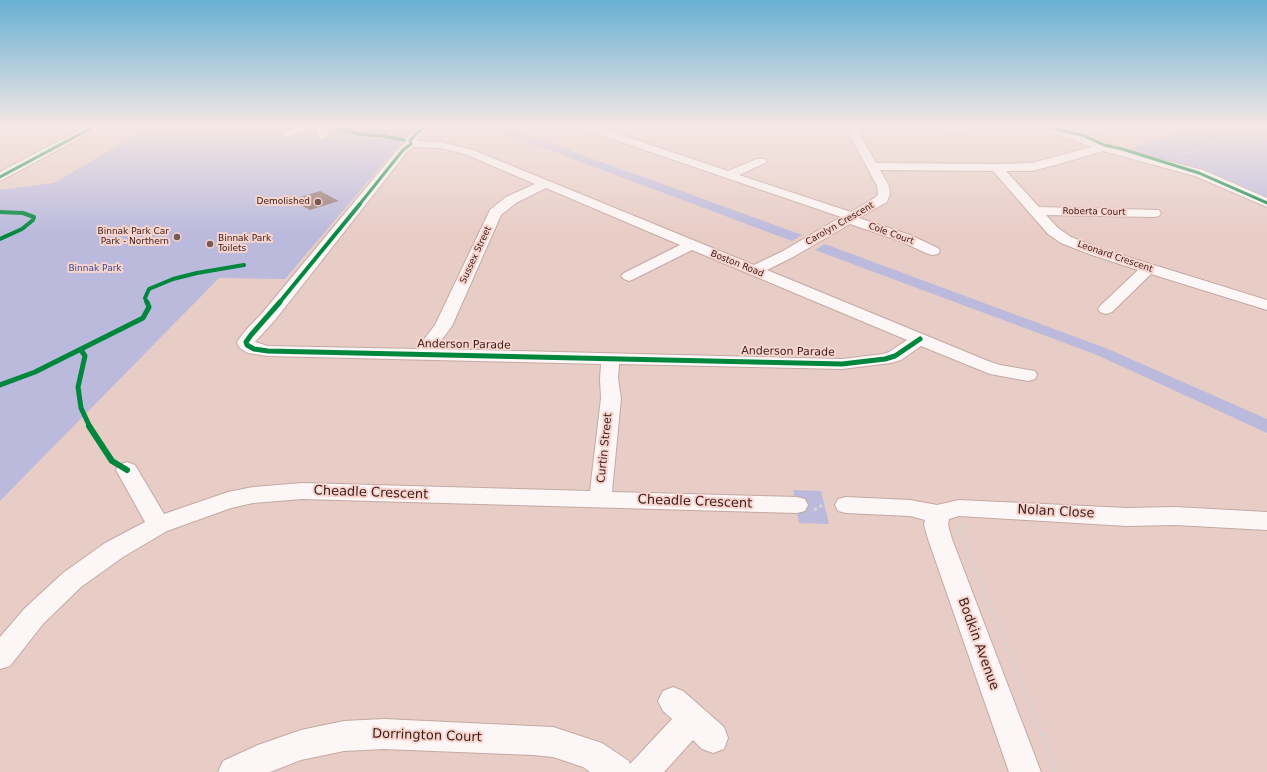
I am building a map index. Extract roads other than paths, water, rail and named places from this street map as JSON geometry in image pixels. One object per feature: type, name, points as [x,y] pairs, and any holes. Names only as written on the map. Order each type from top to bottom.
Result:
[{"type":"street","points":[[0,177],[28,162]]},
{"type":"street","name":"Anderson Parade","points":[[394,162],[269,316],[247,339],[247,345],[254,349],[268,351],[842,364],[885,359],[894,356],[915,337]]},
{"type":"street","name":"Boston Road","points":[[493,162],[982,365],[997,370],[1028,375]]},
{"type":"street","name":"Cole Court","points":[[690,162],[851,218],[905,238],[933,251]]},
{"type":"street","points":[[728,175],[760,162]]},
{"type":"street","name":"Carolyn Crescent","points":[[757,272],[878,202],[884,196],[883,186],[870,162]]},
{"type":"street","points":[[872,166],[1020,168],[1045,165],[1054,162]]},
{"type":"street","points":[[1161,162],[1211,178],[1267,203]]},
{"type":"street","name":"Leonard Crescent","points":[[996,168],[1034,211],[1054,231],[1066,240],[1084,248],[1267,308]]},
{"type":"street","name":"Sussex Street","points":[[430,354],[440,342],[443,326],[495,213],[505,204],[521,195],[548,185]]},
{"type":"street","name":"Roberta Court","points":[[1034,211],[1154,213]]},
{"type":"street","points":[[629,276],[691,245]]},
{"type":"street","points":[[1106,309],[1148,268]]},
{"type":"street","name":"Leonard Crescent","points":[[1237,297],[1267,305]]},
{"type":"street","name":"Curtin Street","points":[[600,499],[611,398],[617,380],[615,359]]},
{"type":"street","points":[[127,470],[159,525]]},
{"type":"street","name":"Cheadle Crescent","points":[[0,657],[34,616],[72,580],[114,550],[159,525],[204,507],[228,500],[279,492],[302,491],[797,505]]},
{"type":"street","name":"Nolan Close","points":[[846,505],[910,508],[938,514],[951,509],[959,508],[1127,517],[1175,516],[1267,521]]},
{"type":"street","name":"Bodkin Avenue","points":[[938,514],[936,525],[940,539],[1025,772]]},
{"type":"street","points":[[643,772],[692,719]]},
{"type":"street","name":"Dorrington Court","points":[[234,772],[258,760],[301,745],[344,736],[384,734],[553,742],[591,754],[618,772]]},
{"type":"place","name":"Demolished","points":[[318,202]]},
{"type":"place","name":"Binnak Park Car Park - Northern","points":[[177,237]]},
{"type":"place","name":"Binnak Park Toilets","points":[[210,244]]},
{"type":"park label","name":"Binnak Park","points":[[95,269]]}]
